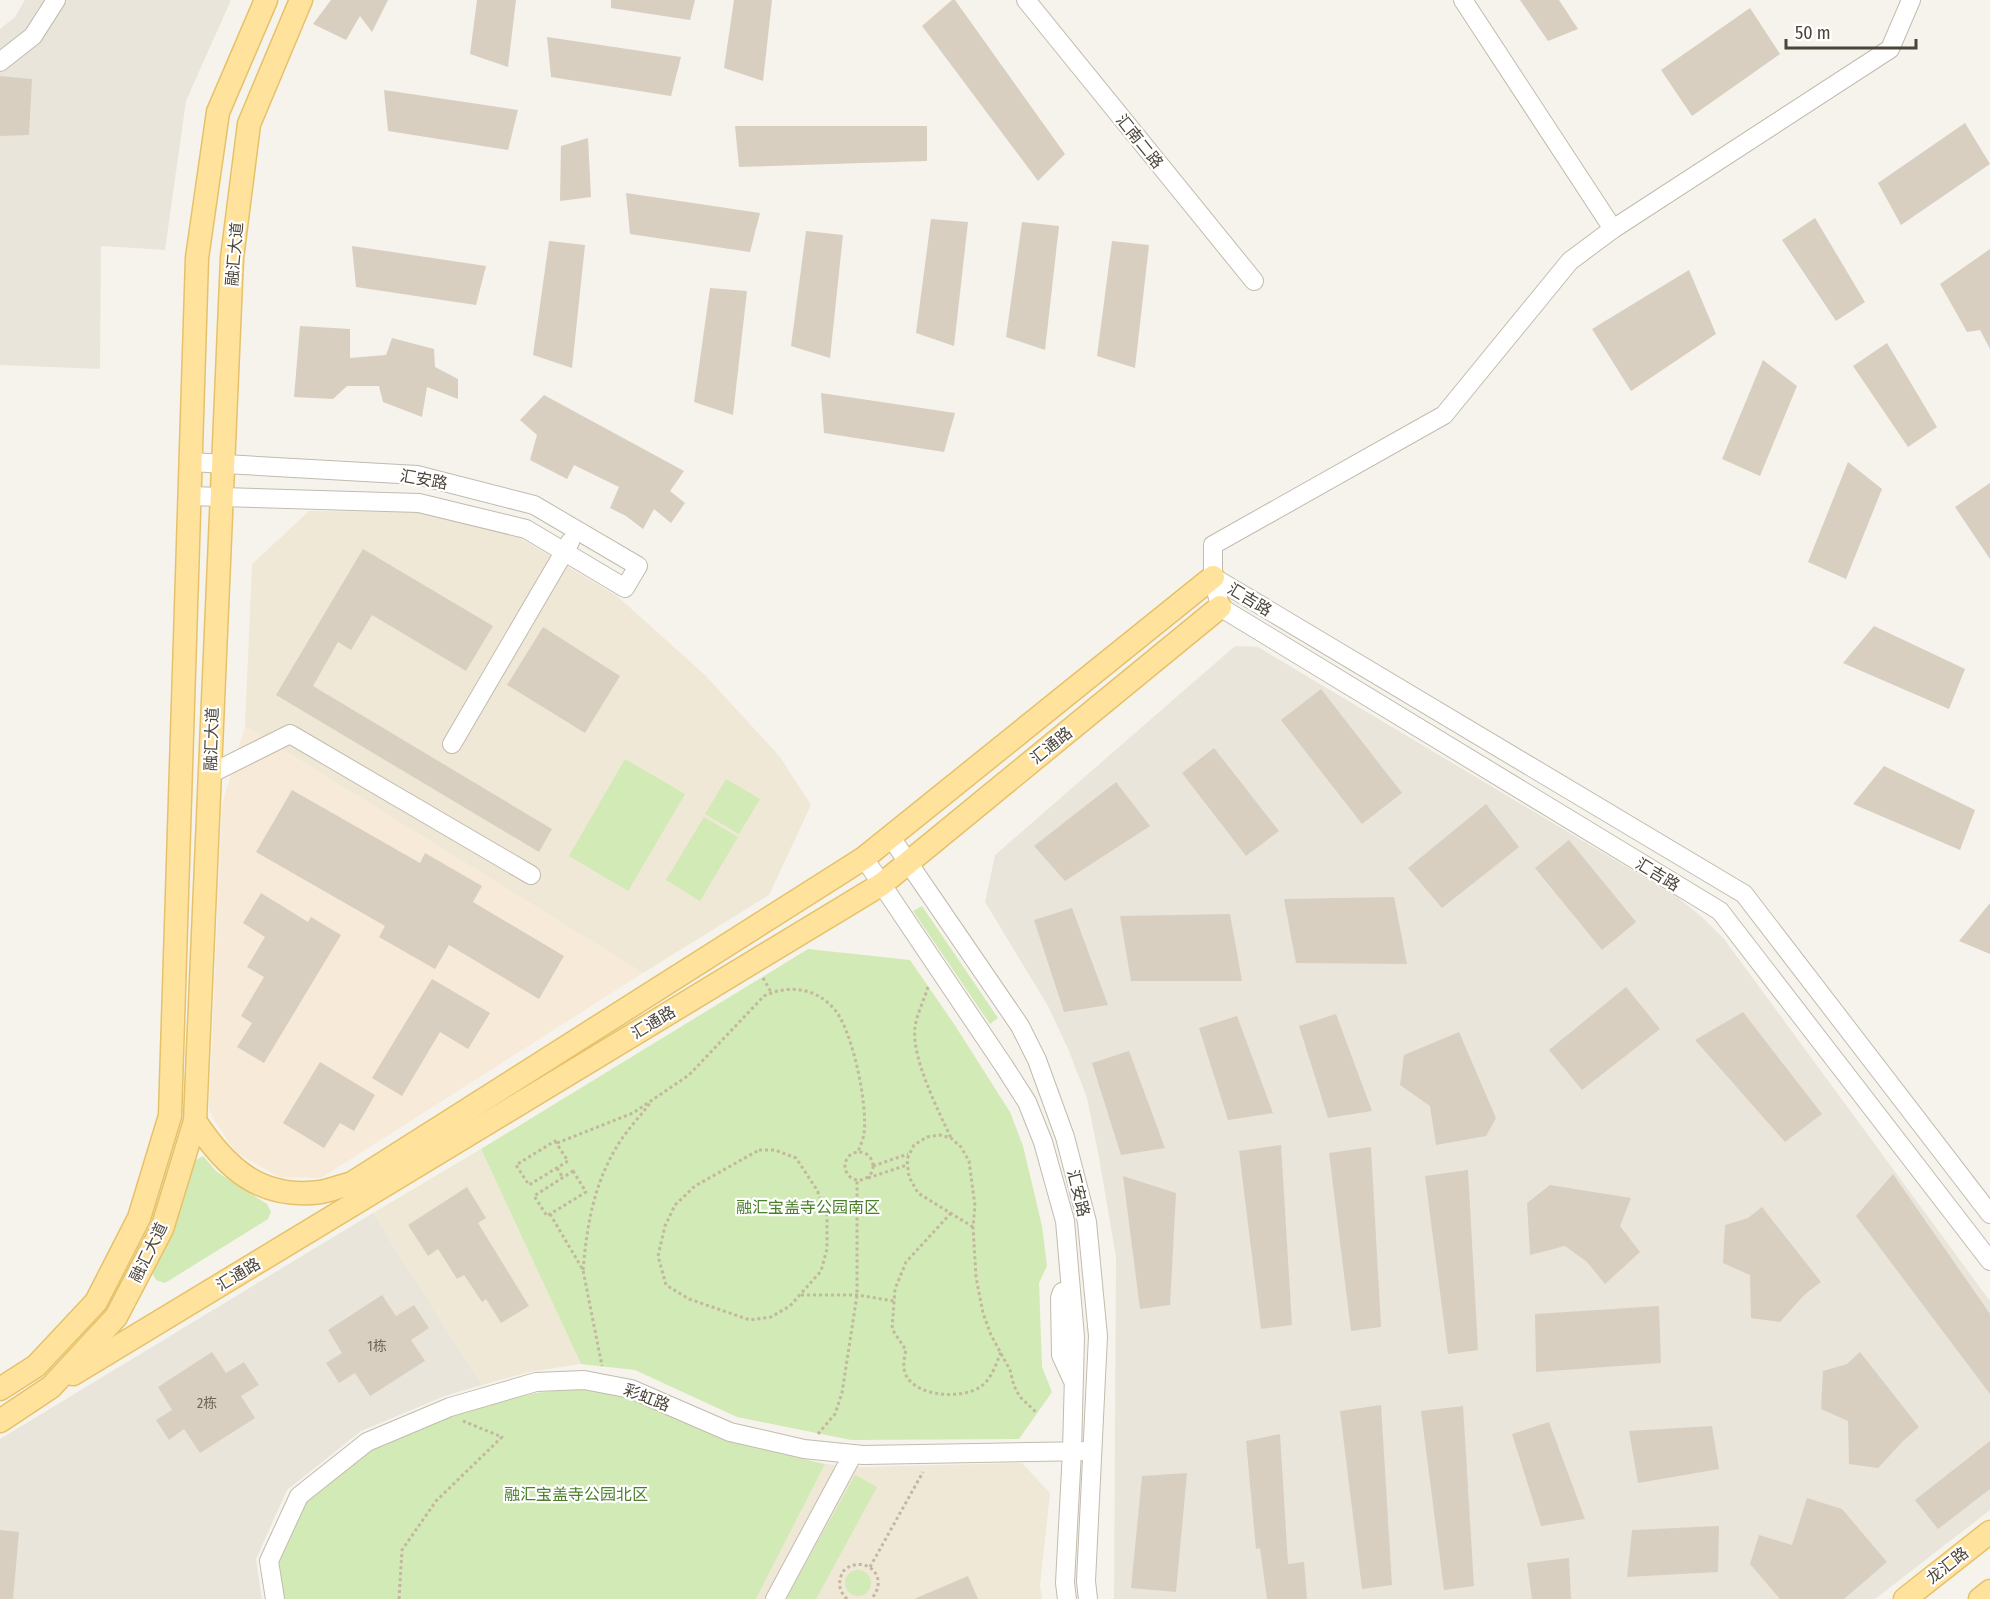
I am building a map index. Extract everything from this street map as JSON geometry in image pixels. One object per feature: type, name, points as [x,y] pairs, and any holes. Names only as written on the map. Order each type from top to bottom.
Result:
[{"type":"main road","name":"融汇大道","points":[[0,1389],[36,1366],[96,1302],[139,1218],[170,1116],[197,258],[218,112],[267,0]]},
{"type":"main road","name":"融汇大道","points":[[0,1421],[51,1388],[116,1317],[162,1229],[195,1121],[232,258],[249,124],[301,0]]},
{"type":"main road","name":"汇通路","points":[[195,1121],[212,1147],[234,1170],[261,1185],[294,1194],[322,1192],[352,1183],[864,858],[1213,577]]},
{"type":"main road","name":"汇通路","points":[[51,1388],[882,884],[1220,607]]},
{"type":"main road","name":"龙汇路","points":[[1905,1599],[1990,1532]]},
{"type":"main road","points":[[1980,1599],[1990,1591]]},
{"type":"street","points":[[0,62],[33,36],[56,0]]},
{"type":"street","name":"汇南二路","points":[[1026,0],[1254,281]]},
{"type":"street","points":[[1463,0],[1613,229]]},
{"type":"street","points":[[1220,607],[1213,577],[1213,545],[1444,415],[1570,261],[1613,229],[1890,50],[1911,0]]},
{"type":"street","name":"汇安路","points":[[189,496],[419,503],[526,529],[625,588],[638,566],[534,505],[417,475],[190,462]]},
{"type":"street","points":[[452,744],[578,530]]},
{"type":"street","name":"汇吉路","points":[[1213,577],[1744,894],[1990,1214]]},
{"type":"street","name":"汇吉路","points":[[1220,607],[1720,911],[1990,1261]]},
{"type":"street","points":[[210,774],[290,734],[531,875]]},
{"type":"street","name":"汇安路","points":[[890,836],[1020,1026],[1037,1060],[1065,1137],[1087,1222],[1098,1336],[1086,1581],[1088,1599]]},
{"type":"street","name":"汇安路","points":[[864,858],[1027,1102],[1044,1142],[1065,1221],[1075,1337],[1065,1582],[1067,1599]]},
{"type":"street","name":"彩虹路","points":[[275,1599],[269,1561],[299,1496],[367,1442],[439,1411],[536,1382],[584,1380],[631,1389],[730,1432],[804,1449],[853,1454],[1092,1451]]},
{"type":"street","points":[[776,1599],[853,1454]]},
{"type":"path","points":[[762,977],[771,993]]},
{"type":"path","points":[[928,987],[915,1028],[916,1050],[934,1101],[951,1138]]},
{"type":"path","points":[[557,1143],[568,1161],[529,1185],[516,1165],[555,1141],[557,1143],[633,1113],[689,1075],[765,996],[779,989],[799,988],[817,995],[835,1010],[849,1040],[860,1075],[864,1135],[858,1152]]},
{"type":"path","points":[[602,1366],[584,1270],[587,1224],[601,1179],[617,1147],[652,1101]]},
{"type":"path","points":[[973,1227],[918,1193],[909,1176],[907,1159],[914,1145],[927,1137],[940,1135],[951,1138],[962,1147],[969,1161],[975,1206],[973,1227],[976,1276],[983,1313],[991,1335],[1010,1370],[1014,1386],[1020,1397],[1037,1413]]},
{"type":"path","points":[[801,1295],[821,1271],[827,1249],[827,1215],[817,1190],[796,1158],[775,1150],[759,1150],[695,1186],[675,1205],[665,1226],[658,1256],[666,1286],[689,1299],[750,1320],[771,1317],[790,1306],[801,1295],[857,1294],[894,1301]]},
{"type":"path","points":[[866,1178],[870,1175],[873,1166],[867,1154],[858,1152],[849,1155],[844,1167],[848,1176],[856,1180],[866,1178],[908,1165]]},
{"type":"path","points":[[873,1166],[910,1154]]},
{"type":"path","points":[[556,1168],[563,1178]]},
{"type":"path","points":[[573,1172],[586,1192],[547,1216],[534,1196],[563,1178],[573,1172]]},
{"type":"path","points":[[804,1449],[835,1414],[842,1393],[857,1294],[856,1180]]},
{"type":"path","points":[[952,1213],[906,1262],[895,1289],[892,1329],[906,1350],[903,1361],[907,1377],[920,1389],[941,1393],[965,1393],[980,1387],[992,1375],[1001,1352]]},
{"type":"path","points":[[550,1214],[584,1270]]},
{"type":"path","points":[[399,1599],[402,1550],[436,1501],[502,1437],[439,1411]]},
{"type":"path","points":[[870,1567],[933,1454]]},
{"type":"path","points":[[847,1599],[840,1588],[839,1581],[845,1569],[857,1564],[870,1567],[878,1577],[879,1583],[875,1597],[871,1599]]},
{"type":"shaded area","points":[[25,0],[231,0],[186,101],[165,250],[101,246],[100,369],[0,365],[0,29],[15,17]]},
{"type":"shaded area","points":[[309,511],[419,512],[520,538],[617,596],[705,675],[780,757],[811,805],[769,895],[643,973],[245,726],[252,564]]},
{"type":"shaded area","points":[[1235,646],[1258,647],[1677,897],[1702,917],[1724,939],[1990,1301],[1990,1510],[1875,1599],[1114,1599],[1116,1257],[1098,1152],[1087,1098],[1069,1051],[1048,1006],[985,902],[995,855]]},
{"type":"shaded area","points":[[245,726],[643,973],[321,1178],[279,1177],[235,1152],[209,1111],[222,805]]},
{"type":"shaded area","points":[[481,1149],[581,1364],[529,1372],[482,1385],[373,1213]]},
{"type":"shaded area","points":[[373,1213],[482,1385],[445,1396],[361,1431],[287,1490],[256,1559],[262,1599],[0,1599],[0,1439]]},
{"type":"shaded area","points":[[1022,1463],[1050,1493],[1040,1585],[1042,1599],[756,1599],[825,1464],[863,1467]]},
{"type":"green space","points":[[625,759],[685,794],[628,891],[569,856]]},
{"type":"green space","points":[[726,779],[760,799],[739,834],[705,814]]},
{"type":"green space","points":[[704,817],[738,837],[700,901],[666,880]]},
{"type":"green space","points":[[922,906],[998,1018],[990,1024],[913,911]]},
{"type":"green space","name":"融汇宝盖寺公园南区","points":[[808,949],[910,960],[1010,1112],[1023,1146],[1042,1226],[1047,1266],[1039,1283],[1042,1367],[1052,1392],[1019,1439],[851,1440],[737,1417],[635,1370],[581,1364],[481,1149]]},
{"type":"green space","points":[[203,1156],[217,1172],[267,1204],[271,1212],[268,1219],[165,1283],[156,1280],[151,1271],[194,1161]]},
{"type":"green space","name":"融汇宝盖寺公园北区","points":[[581,1388],[627,1397],[726,1441],[825,1464],[756,1599],[283,1599],[278,1565],[305,1501],[369,1450],[452,1415],[535,1393]]},
{"type":"green space","points":[[855,1475],[877,1487],[816,1599],[786,1599]]},
{"type":"green space","points":[[858,1570],[867,1574],[871,1583],[867,1592],[858,1596],[849,1592],[845,1583],[849,1574]]},
{"type":"building","points":[[331,0],[388,0],[372,32],[360,16],[346,40],[313,24]]},
{"type":"building","points":[[477,0],[516,0],[508,67],[470,54]]},
{"type":"building","points":[[611,0],[695,0],[690,20],[611,8]]},
{"type":"building","points":[[734,0],[772,0],[763,81],[724,68]]},
{"type":"building","points":[[952,0],[955,0],[1065,154],[1038,181],[922,26]]},
{"type":"building","points":[[1520,0],[1559,0],[1578,29],[1548,41]]},
{"type":"building","points":[[1750,8],[1780,54],[1692,116],[1661,70]]},
{"type":"building","points":[[547,37],[681,57],[671,96],[551,77]]},
{"type":"building","points":[[0,76],[32,79],[29,135],[0,136]]},
{"type":"building","points":[[384,90],[518,110],[508,150],[388,131]]},
{"type":"building","points":[[1965,123],[1990,164],[1901,225],[1878,183]]},
{"type":"building","points":[[735,126],[927,126],[927,161],[739,167]]},
{"type":"building","points":[[588,138],[591,197],[560,201],[561,146]]},
{"type":"building","points":[[626,193],[760,213],[750,252],[630,234]]},
{"type":"building","points":[[1815,218],[1865,302],[1836,321],[1782,240]]},
{"type":"building","points":[[931,219],[968,222],[954,346],[916,333]]},
{"type":"building","points":[[1022,222],[1059,226],[1045,350],[1006,337]]},
{"type":"building","points":[[806,231],[843,235],[830,358],[791,346]]},
{"type":"building","points":[[549,241],[585,245],[572,368],[533,355]]},
{"type":"building","points":[[1112,241],[1149,245],[1135,368],[1097,356]]},
{"type":"building","points":[[352,246],[486,266],[476,305],[356,287]]},
{"type":"building","points":[[1990,249],[1990,349],[1980,330],[1967,332],[1940,284]]},
{"type":"building","points":[[1689,270],[1716,334],[1631,391],[1592,329]]},
{"type":"building","points":[[710,288],[747,291],[733,415],[694,402]]},
{"type":"building","points":[[300,326],[350,329],[350,358],[386,355],[392,338],[434,349],[435,367],[458,379],[458,399],[427,387],[422,417],[383,402],[379,386],[347,386],[333,399],[294,397]]},
{"type":"building","points":[[1887,343],[1937,427],[1908,447],[1853,366]]},
{"type":"building","points":[[1763,360],[1797,386],[1760,476],[1722,459]]},
{"type":"building","points":[[821,393],[955,413],[944,452],[824,433]]},
{"type":"building","points":[[544,395],[684,471],[670,491],[685,503],[671,523],[654,509],[643,529],[626,516],[610,508],[619,487],[574,465],[567,479],[530,460],[537,435],[520,420]]},
{"type":"building","points":[[1848,462],[1882,489],[1846,579],[1808,562]]},
{"type":"building","points":[[1990,483],[1990,559],[1955,507]]},
{"type":"building","points":[[363,549],[493,626],[466,671],[372,615],[351,650],[338,642],[313,686],[552,829],[539,852],[276,695]]},
{"type":"building","points":[[1874,626],[1965,669],[1949,709],[1843,663]]},
{"type":"building","points":[[543,627],[620,676],[585,733],[507,685]]},
{"type":"building","points":[[1321,689],[1402,793],[1362,824],[1281,720]]},
{"type":"building","points":[[1214,748],[1279,831],[1246,856],[1182,773]]},
{"type":"building","points":[[1884,766],[1975,810],[1960,850],[1853,804]]},
{"type":"building","points":[[1116,782],[1150,826],[1065,881],[1034,846]]},
{"type":"building","points":[[292,790],[420,863],[425,853],[482,886],[473,902],[564,956],[539,999],[449,945],[435,969],[379,937],[385,926],[256,852]]},
{"type":"building","points":[[1486,804],[1519,847],[1442,908],[1408,868]]},
{"type":"building","points":[[1569,840],[1636,922],[1602,950],[1535,868]]},
{"type":"building","points":[[261,893],[308,922],[311,917],[341,935],[264,1063],[237,1047],[252,1023],[241,1016],[264,977],[247,967],[265,937],[243,923]]},
{"type":"building","points":[[1394,897],[1407,964],[1296,963],[1284,899]]},
{"type":"building","points":[[1990,903],[1990,954],[1959,941]]},
{"type":"building","points":[[1072,908],[1108,1005],[1064,1012],[1034,920]]},
{"type":"building","points":[[1230,914],[1242,981],[1131,981],[1120,916]]},
{"type":"building","points":[[432,979],[490,1013],[468,1049],[440,1032],[402,1096],[372,1078]]},
{"type":"building","points":[[1626,987],[1660,1029],[1582,1090],[1549,1050]]},
{"type":"building","points":[[1743,1012],[1822,1114],[1785,1142],[1695,1040]]},
{"type":"building","points":[[1336,1014],[1372,1111],[1328,1118],[1299,1026]]},
{"type":"building","points":[[1237,1016],[1273,1113],[1228,1120],[1199,1028]]},
{"type":"building","points":[[1459,1032],[1496,1118],[1486,1136],[1436,1145],[1430,1106],[1400,1085],[1404,1055]]},
{"type":"building","points":[[1129,1051],[1165,1148],[1121,1155],[1092,1063]]},
{"type":"building","points":[[320,1062],[375,1095],[354,1131],[340,1123],[324,1148],[283,1123]]},
{"type":"building","points":[[1281,1145],[1292,1325],[1261,1329],[1239,1151]]},
{"type":"building","points":[[1371,1147],[1381,1327],[1351,1331],[1329,1153]]},
{"type":"building","points":[[1468,1170],[1478,1350],[1448,1354],[1425,1176]]},
{"type":"building","points":[[1893,1174],[1990,1314],[1990,1394],[1856,1216]]},
{"type":"building","points":[[1123,1176],[1176,1193],[1170,1305],[1140,1309]]},
{"type":"building","points":[[1550,1185],[1631,1198],[1620,1226],[1640,1252],[1605,1284],[1587,1262],[1565,1246],[1530,1255],[1527,1203]]},
{"type":"building","points":[[467,1187],[486,1218],[478,1223],[529,1306],[501,1323],[486,1299],[482,1302],[464,1275],[457,1279],[438,1249],[428,1256],[408,1225]]},
{"type":"building","points":[[1762,1207],[1821,1282],[1804,1295],[1780,1322],[1751,1318],[1750,1275],[1723,1263],[1725,1225],[1748,1218]]},
{"type":"building","points":[[382,1295],[396,1316],[414,1305],[429,1328],[411,1340],[425,1361],[370,1396],[355,1373],[339,1383],[326,1363],[342,1353],[328,1330]]},
{"type":"building","points":[[1659,1306],[1661,1363],[1536,1372],[1535,1314]]},
{"type":"building","points":[[212,1352],[226,1373],[244,1362],[259,1385],[241,1396],[255,1418],[200,1453],[184,1429],[169,1440],[156,1420],[172,1410],[158,1387]]},
{"type":"building","points":[[1860,1352],[1919,1427],[1878,1468],[1849,1464],[1848,1421],[1821,1409],[1823,1371],[1847,1364]]},
{"type":"building","points":[[1381,1405],[1392,1585],[1362,1589],[1340,1411]]},
{"type":"building","points":[[1463,1406],[1474,1586],[1444,1590],[1421,1411]]},
{"type":"building","points":[[1549,1422],[1585,1519],[1541,1526],[1512,1434]]},
{"type":"building","points":[[1712,1426],[1719,1469],[1638,1483],[1629,1431]]},
{"type":"building","points":[[1280,1434],[1288,1564],[1304,1562],[1307,1599],[1267,1599],[1260,1548],[1256,1549],[1246,1441]]},
{"type":"building","points":[[1990,1441],[1990,1489],[1938,1529],[1915,1500]]},
{"type":"building","points":[[1187,1473],[1176,1592],[1131,1588],[1142,1476]]},
{"type":"building","points":[[1807,1498],[1842,1509],[1887,1562],[1844,1599],[1780,1599],[1750,1564],[1759,1535],[1792,1545]]},
{"type":"building","points":[[1719,1526],[1718,1572],[1627,1577],[1632,1530]]},
{"type":"building","points":[[0,1530],[19,1532],[13,1599],[0,1599]]},
{"type":"building","points":[[1569,1558],[1571,1599],[1532,1599],[1527,1563]]},
{"type":"building","points":[[968,1576],[978,1599],[914,1599]]}]
